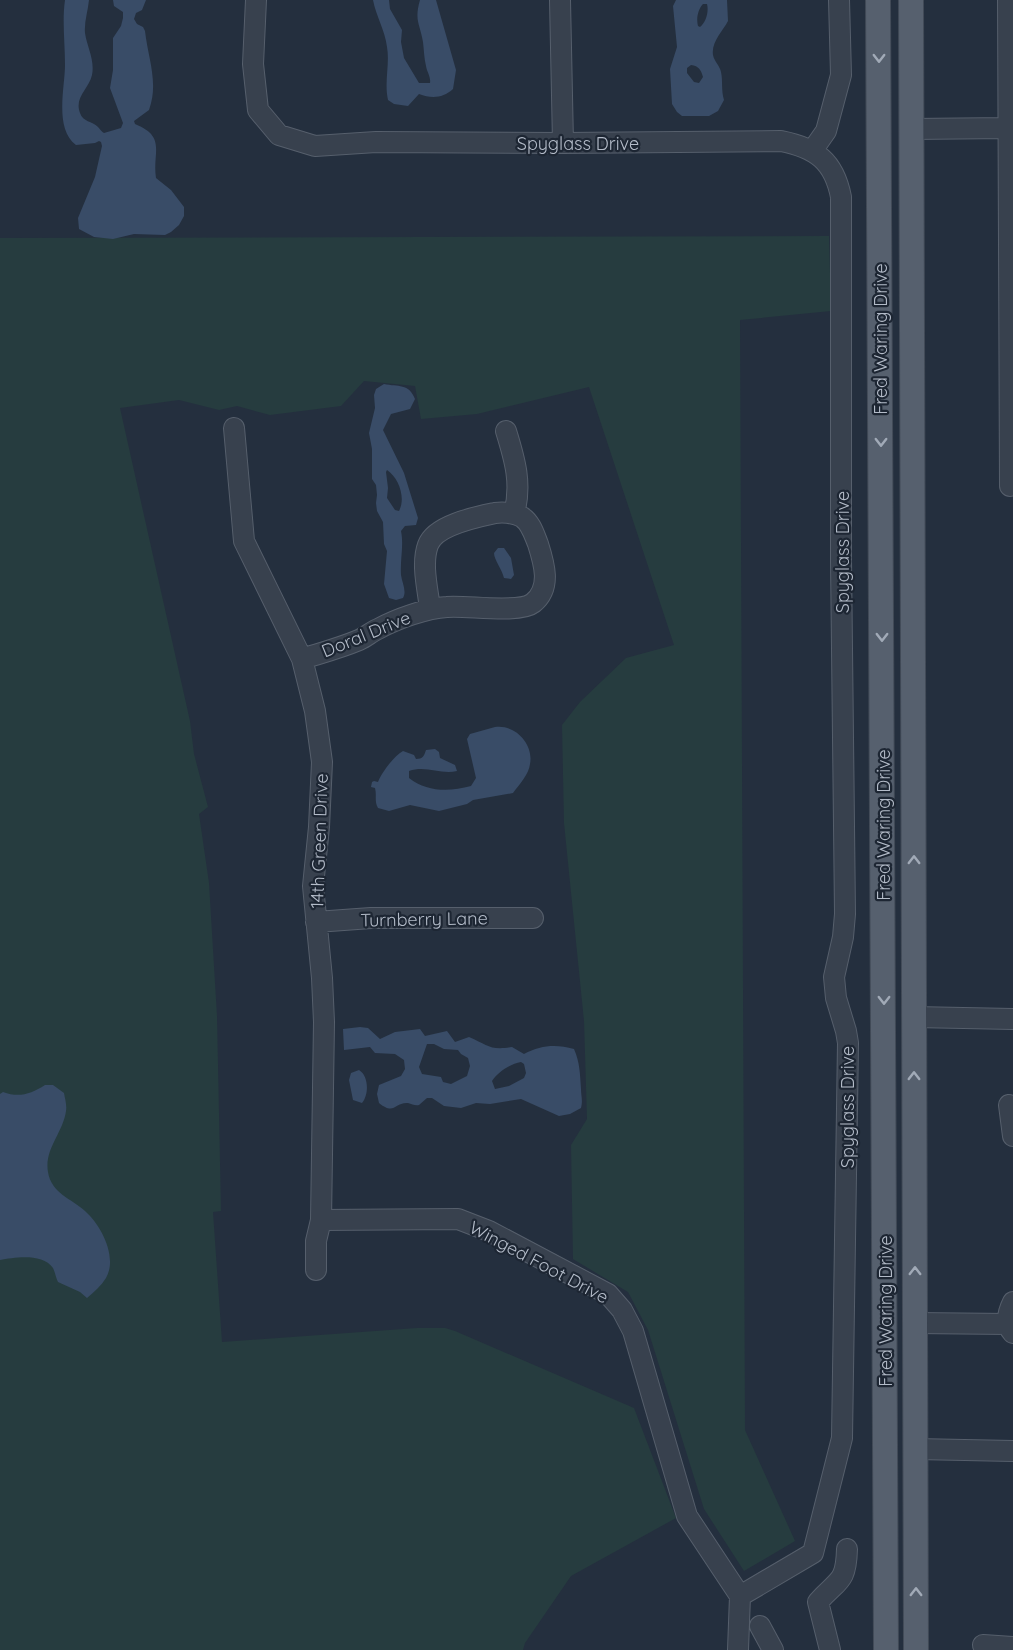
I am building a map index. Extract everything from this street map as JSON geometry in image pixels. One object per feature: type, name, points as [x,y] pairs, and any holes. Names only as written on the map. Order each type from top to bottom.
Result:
[{"type":"main road","name":"Fred Waring Drive","points":[[878,0],[886,1650]]},
{"type":"main road","points":[[897,0],[897,117],[903,126],[911,129]]},
{"type":"main road","name":"Fred Waring Drive","points":[[911,0],[916,1650]]},
{"type":"main road","points":[[883,813],[898,894],[900,1007],[906,1015],[914,1017]]},
{"type":"main road","points":[[885,1237],[900,1296],[901,1437],[906,1446],[916,1449]]},
{"type":"street","name":"Spyglass Drive","points":[[256,0],[253,64],[258,110],[279,135],[315,147],[376,142],[781,141],[802,145],[829,164],[842,197],[845,914],[843,937],[834,977],[836,998],[848,1043],[842,1438],[813,1552],[740,1596]]},
{"type":"street","points":[[560,0],[563,143]]},
{"type":"street","points":[[812,151],[826,131],[841,75],[839,0]]},
{"type":"street","points":[[1008,0],[1011,246],[1010,486]]},
{"type":"street","points":[[911,129],[1008,128]]},
{"type":"street","name":"14th Green Drive","points":[[234,428],[244,541],[302,659],[315,711],[322,762],[320,817],[313,886],[324,1022],[321,1220],[316,1241],[316,1270]]},
{"type":"street","points":[[506,431],[518,476],[518,498],[514,514]]},
{"type":"street","name":"Doral Drive","points":[[302,659],[347,645],[362,639],[380,627],[430,609],[448,606],[525,607],[542,593],[545,567],[530,524],[514,514],[500,512],[449,526],[432,538],[425,557],[430,609]]},
{"type":"street","name":"Turnberry Lane","points":[[316,921],[371,918],[533,918]]},
{"type":"street","points":[[914,1017],[1013,1019]]},
{"type":"street","points":[[1009,1105],[1013,1136]]},
{"type":"street","name":"Winged Foot Drive","points":[[321,1220],[458,1219],[489,1231],[608,1294],[622,1310],[633,1331],[687,1516],[740,1596]]},
{"type":"street","points":[[915,1323],[1010,1328],[1008,1317],[1013,1302]]},
{"type":"street","points":[[916,1449],[1013,1451]]},
{"type":"street","points":[[830,1650],[818,1602],[841,1579],[846,1569],[847,1549]]},
{"type":"street","points":[[738,1650],[740,1596]]},
{"type":"street","points":[[760,1626],[773,1650]]},
{"type":"street","points":[[983,1645],[1013,1647]]},
{"type":"green space","points":[[829,236],[831,311],[740,320],[745,1430],[795,1541],[744,1571],[704,1509],[648,1330],[628,1292],[573,1259],[571,1145],[587,1119],[584,1021],[564,823],[562,725],[580,702],[626,658],[674,645],[589,387],[477,414],[421,419],[415,386],[364,381],[341,406],[270,415],[237,406],[219,410],[179,400],[120,408],[190,721],[194,754],[208,807],[199,814],[209,883],[217,1016],[221,1211],[213,1212],[222,1342],[417,1328],[445,1328],[455,1331],[634,1408],[676,1518],[571,1576],[525,1643],[523,1650],[0,1650],[0,238]]},
{"type":"water","points":[[65,0],[89,0],[85,33],[93,69],[80,98],[79,107],[83,118],[96,125],[104,133],[121,128],[123,123],[110,88],[113,70],[113,38],[123,18],[123,12],[114,6],[113,0],[146,0],[142,10],[136,13],[134,19],[145,31],[153,90],[149,110],[134,121],[155,140],[156,178],[171,190],[184,207],[184,216],[179,225],[165,235],[134,234],[113,239],[94,237],[79,229],[78,218],[95,177],[102,146],[99,141],[76,145],[69,138],[65,129],[62,107],[65,65]]},
{"type":"water","points":[[373,0],[389,0],[390,9],[402,30],[401,42],[404,58],[419,83],[430,83],[418,13],[420,0],[436,0],[456,70],[453,89],[437,97],[419,94],[408,106],[394,104],[388,100],[387,47]]},
{"type":"water","points":[[676,0],[727,0],[728,21],[713,50],[721,72],[724,100],[718,111],[709,116],[682,116],[672,104],[670,69],[677,47],[673,6]],"holes":[[[703,4],[707,4],[707,13],[700,27],[697,17]],[[691,65],[698,67],[701,72],[703,77],[699,83],[694,82],[687,73],[687,68]]]},
{"type":"water","points":[[384,384],[406,388],[410,390],[415,399],[410,409],[391,414],[383,430],[404,473],[418,518],[416,525],[405,526],[401,531],[401,575],[405,593],[403,598],[396,600],[389,598],[384,584],[387,551],[384,544],[383,522],[377,511],[376,485],[372,479],[372,449],[369,433],[375,408],[376,389]],"holes":[[[387,470],[400,489],[402,500],[399,511],[395,510],[387,498]]]},
{"type":"water","points":[[498,548],[504,548],[511,558],[514,575],[511,579],[504,578],[495,559],[494,553]]},
{"type":"water","points":[[495,727],[516,732],[529,749],[529,768],[513,793],[473,800],[467,804],[439,811],[410,805],[389,811],[378,808],[375,788],[371,787],[372,782],[378,782],[389,765],[403,751],[418,759],[423,757],[426,750],[435,749],[439,752],[440,758],[455,765],[457,771],[451,772],[421,769],[409,771],[409,778],[416,783],[439,789],[471,786],[476,778],[467,739],[470,734]]},
{"type":"water","points":[[368,1028],[380,1039],[395,1032],[420,1029],[425,1036],[447,1031],[455,1042],[469,1037],[494,1048],[512,1047],[524,1054],[549,1046],[574,1049],[579,1069],[581,1108],[570,1114],[559,1116],[521,1099],[490,1104],[476,1103],[461,1108],[444,1106],[432,1098],[427,1098],[419,1105],[403,1103],[392,1108],[384,1107],[379,1103],[377,1094],[379,1085],[401,1076],[405,1069],[404,1060],[395,1054],[375,1053],[370,1047],[344,1050],[343,1029]],"holes":[[[427,1044],[458,1050],[468,1058],[470,1066],[467,1076],[451,1084],[443,1082],[441,1077],[422,1074],[419,1067]],[[521,1062],[524,1064],[526,1073],[524,1078],[509,1086],[495,1089],[492,1081],[509,1067]]]},
{"type":"water","points":[[359,1070],[365,1077],[367,1086],[362,1103],[353,1100],[349,1080],[351,1073]]},
{"type":"water","points":[[45,1085],[53,1085],[64,1093],[66,1106],[64,1119],[49,1156],[50,1179],[63,1195],[80,1207],[97,1224],[109,1251],[109,1270],[106,1278],[87,1298],[80,1292],[58,1282],[53,1268],[43,1260],[28,1257],[0,1260],[0,1094],[3,1092],[14,1095],[25,1094]]}]
